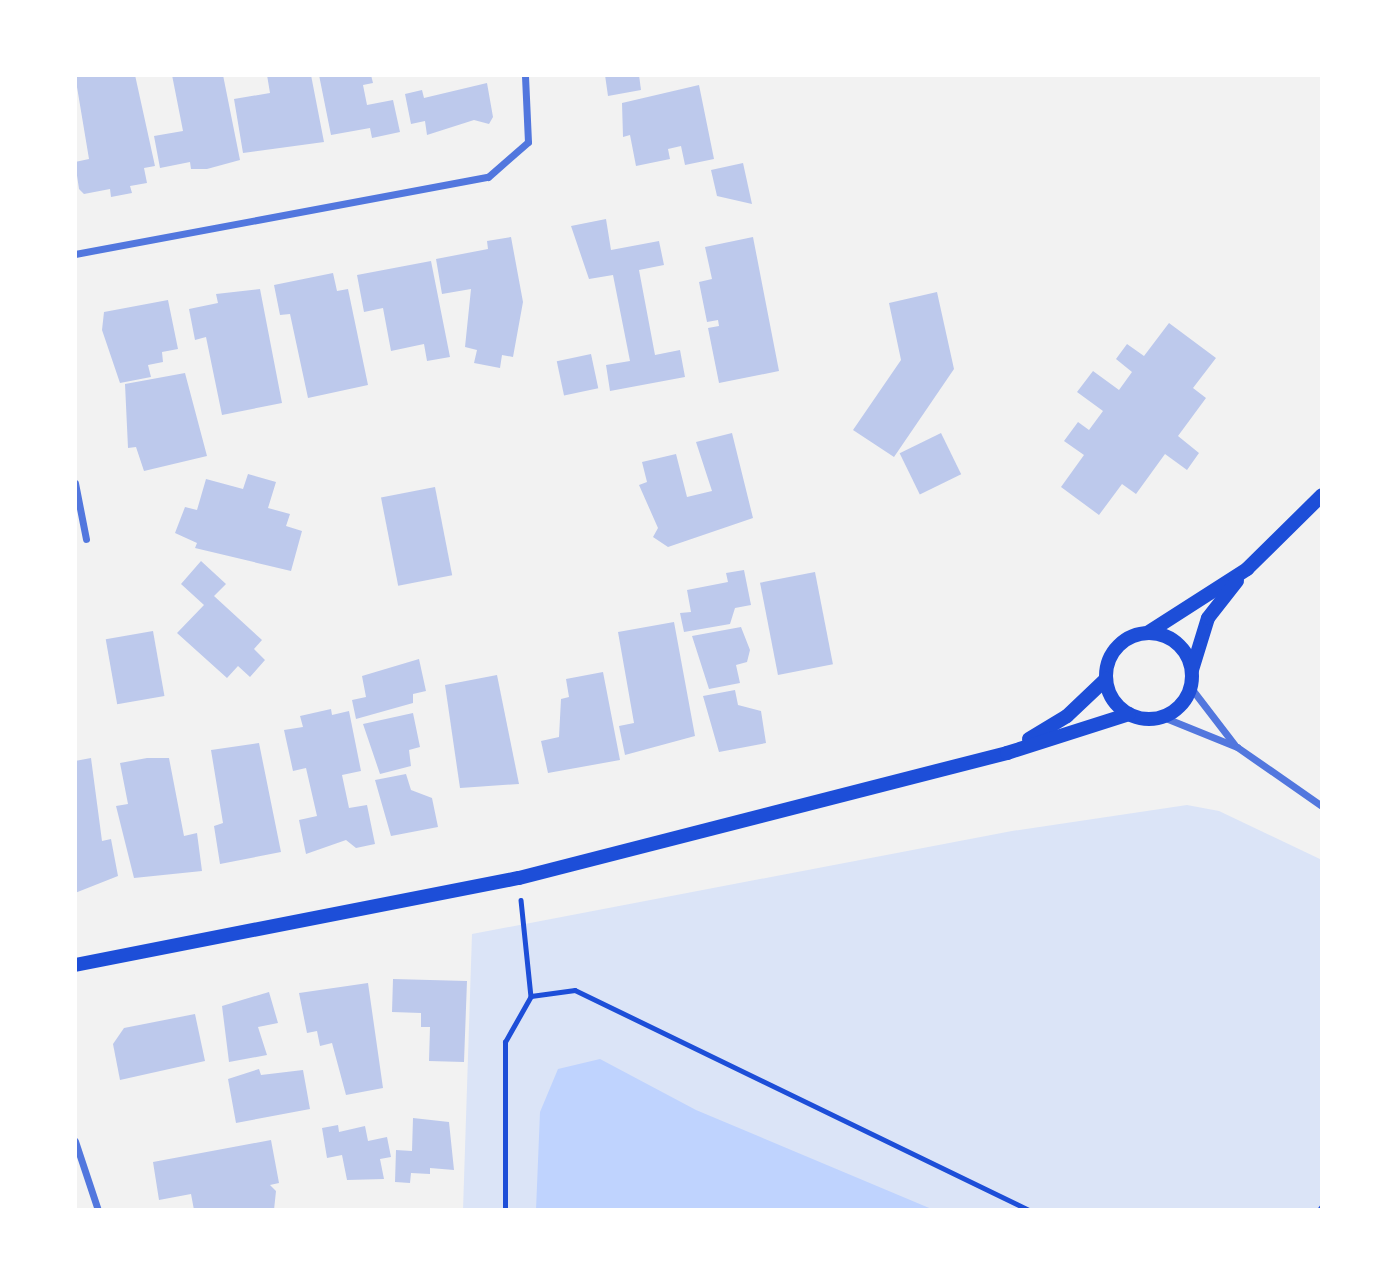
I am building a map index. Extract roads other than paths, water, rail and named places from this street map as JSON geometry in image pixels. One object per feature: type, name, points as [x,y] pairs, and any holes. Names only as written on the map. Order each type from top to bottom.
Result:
[{"type":"main road","points":[[75,965],[519,878],[1007,753],[1129,715],[1163,717],[1191,688],[1192,670],[1208,618],[1247,569],[1322,495]]},
{"type":"main road","points":[[1007,753],[1067,716],[1106,680],[1119,644],[1149,632],[1247,569]]},
{"type":"main road","points":[[1149,632],[1175,641],[1192,670]]},
{"type":"main road","points":[[1106,680],[1114,701],[1129,715]]},
{"type":"street","points":[[75,254],[488,177],[528,142],[525,75]]},
{"type":"street","points":[[75,483],[86,539]]},
{"type":"street","points":[[1191,688],[1237,747]]},
{"type":"street","points":[[1163,717],[1237,747],[1322,806]]},
{"type":"street","points":[[75,1141],[98,1210]]},
{"type":"water","points":[[600,1059],[696,1110],[934,1210],[536,1210],[540,1112],[558,1069]]}]
